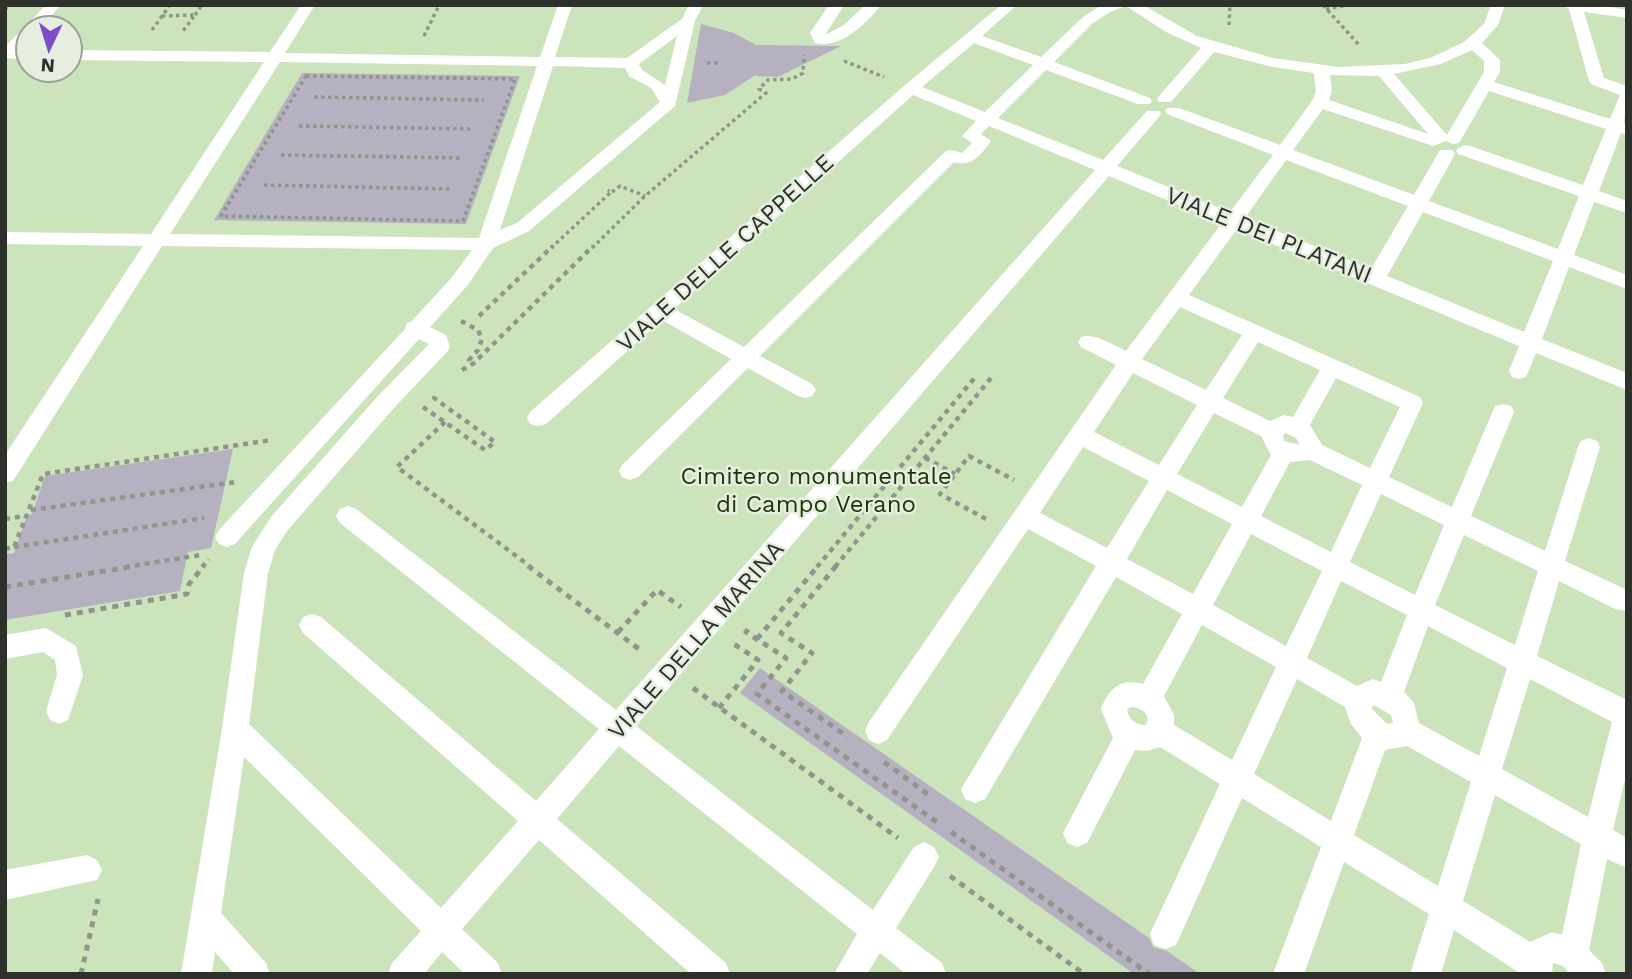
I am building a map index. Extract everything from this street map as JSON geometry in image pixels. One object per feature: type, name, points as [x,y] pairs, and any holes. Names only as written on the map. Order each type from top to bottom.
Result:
[{"type":"lane","points":[[5,474],[308,5]]},
{"type":"lane","points":[[227,537],[414,328],[460,281],[486,244],[565,5]]},
{"type":"lane","points":[[5,238],[486,244],[523,227],[669,103],[688,21],[696,5]]},
{"type":"lane","points":[[837,5],[817,33],[826,39],[874,5]]},
{"type":"lane","name":"VIALE DELLE CAPPELLE","points":[[538,418],[911,88],[1010,5]]},
{"type":"lane","points":[[630,471],[952,155],[964,160],[983,141],[970,136],[1088,20],[1105,9],[1120,5]]},
{"type":"lane","points":[[1133,5],[1165,26],[1211,46],[1264,61],[1321,69],[1382,70],[1435,61],[1474,43],[1489,28],[1497,5]]},
{"type":"lane","points":[[1519,371],[1590,193],[1621,128],[1627,94],[1597,81],[1573,6],[1627,14]]},
{"type":"lane","points":[[84,55],[631,63],[642,51],[674,33],[688,21]]},
{"type":"lane","points":[[972,37],[1164,115],[1211,46]]},
{"type":"lane","points":[[1375,279],[1447,144],[1487,85],[1492,72],[1492,60],[1474,43]]},
{"type":"lane","points":[[631,63],[635,73],[657,85],[669,103]]},
{"type":"lane","points":[[878,731],[1130,361],[1320,102],[1324,91],[1321,69]]},
{"type":"lane","points":[[1382,70],[1447,144]]},
{"type":"lane","points":[[1487,85],[1621,128]]},
{"type":"lane","name":"VIALE DEI PLATANI","points":[[911,88],[1627,382]]},
{"type":"lane","points":[[1320,102],[1627,207]]},
{"type":"lane","points":[[1169,105],[1283,152],[1627,282]]},
{"type":"lane","name":"VIALE DELLA MARINA","points":[[402,974],[619,729],[1105,168],[1149,107]]},
{"type":"lane","points":[[1165,934],[1412,402],[1177,297]]},
{"type":"lane","points":[[660,310],[805,390]]},
{"type":"lane","points":[[196,974],[235,729],[256,573],[264,547],[279,524],[385,403],[440,347],[439,340],[414,328]]},
{"type":"lane","points":[[975,789],[1163,477],[1254,332]]},
{"type":"lane","points":[[1088,342],[1271,432]]},
{"type":"lane","points":[[1298,428],[1332,367]]},
{"type":"lane","points":[[1389,696],[1503,412]]},
{"type":"lane","points":[[1271,432],[1284,424],[1298,428],[1308,436],[1310,449]]},
{"type":"lane","points":[[1271,432],[1272,442],[1284,453],[1297,455],[1310,449]]},
{"type":"lane","points":[[1080,435],[1627,715],[1597,838],[1582,964],[1552,947],[1538,956],[1536,968],[1447,906],[1159,730]]},
{"type":"lane","points":[[1425,974],[1589,447]]},
{"type":"lane","points":[[1310,449],[1626,604]]},
{"type":"lane","points":[[1149,698],[1284,453]]},
{"type":"lane","points":[[348,516],[930,974]]},
{"type":"lane","points":[[1019,524],[1112,562],[1359,701]]},
{"type":"lane","points":[[312,625],[715,974]]},
{"type":"lane","points":[[5,647],[46,640],[66,654],[70,675],[59,711]]},
{"type":"lane","points":[[1288,974],[1337,839],[1391,732],[1407,721],[1404,711],[1389,696],[1373,692],[1359,701],[1357,708],[1360,718],[1391,732],[1487,776],[1627,855]]},
{"type":"lane","points":[[1127,694],[1149,698],[1160,712],[1162,722],[1159,730],[1154,736],[1144,739],[1129,735],[1115,719],[1116,704],[1127,694]]},
{"type":"lane","points":[[235,729],[487,974]]},
{"type":"lane","points":[[1077,833],[1129,735]]},
{"type":"lane","points":[[849,974],[924,857]]},
{"type":"lane","points":[[5,885],[87,870]]},
{"type":"lane","points":[[205,918],[255,974]]},
{"type":"path","points":[[5,10],[8,5]]},
{"type":"path","points":[[195,15],[202,5]]},
{"type":"path","points":[[1324,7],[1349,5]]},
{"type":"path","points":[[1324,7],[1382,70]]},
{"type":"path","points":[[462,371],[474,363],[645,196],[766,93],[759,89],[768,80],[792,79],[803,73],[804,55],[826,39]]},
{"type":"path","points":[[848,63],[862,68]]},
{"type":"path","points":[[314,97],[484,100]]},
{"type":"path","points":[[276,125],[282,125]]},
{"type":"path","points":[[299,126],[473,129]]},
{"type":"path","points":[[272,132],[263,142],[261,154],[221,216],[463,221],[484,165]]},
{"type":"path","points":[[281,155],[461,158]]},
{"type":"path","points":[[240,185],[246,185]]},
{"type":"path","points":[[264,185],[450,189]]},
{"type":"path","points":[[479,316],[610,191],[620,186],[645,196]]},
{"type":"path","points":[[465,322],[478,330],[482,338],[478,350],[469,360],[472,362]]},
{"type":"path","points":[[757,639],[977,375]]},
{"type":"path","points":[[850,739],[782,691],[812,653],[781,633],[991,378]]},
{"type":"path","points":[[417,403],[485,450],[495,442],[434,398],[443,389]]},
{"type":"path","points":[[444,422],[397,467],[669,671],[1084,974]]},
{"type":"path","points":[[929,433],[940,440]]},
{"type":"path","points":[[31,510],[43,474],[282,438]]},
{"type":"path","points":[[1019,524],[940,494],[969,456],[1039,493]]},
{"type":"path","points":[[925,457],[955,474]]},
{"type":"path","points":[[899,469],[910,475]]},
{"type":"path","points":[[14,547],[26,511],[222,481],[222,484],[230,482]]},
{"type":"path","points":[[5,519],[25,515]]},
{"type":"path","points":[[5,549],[215,516]]},
{"type":"path","points":[[59,616],[187,594],[189,584],[227,537]]},
{"type":"path","points":[[5,587],[207,554]]},
{"type":"path","points":[[740,681],[746,686]]},
{"type":"path","points":[[873,755],[929,794]]},
{"type":"path","points":[[81,974],[105,868],[87,870]]},
{"type":"green space","name":"Cimitero monumentale di Campo Verano","points":[[5,5],[1627,5],[1627,974],[5,974]]},
{"type":"building","points":[[701,24],[734,33],[756,45],[841,46],[778,77],[754,76],[725,95],[687,103]]},
{"type":"building","points":[[302,73],[520,76],[466,224],[214,220]]},
{"type":"building","points":[[233,449],[211,548],[188,552],[180,591],[5,620],[5,554],[14,553],[27,515],[32,514],[45,476]]},
{"type":"building","points":[[760,668],[1149,938],[1153,947],[1167,951],[1200,974],[1134,974],[740,693]]}]
